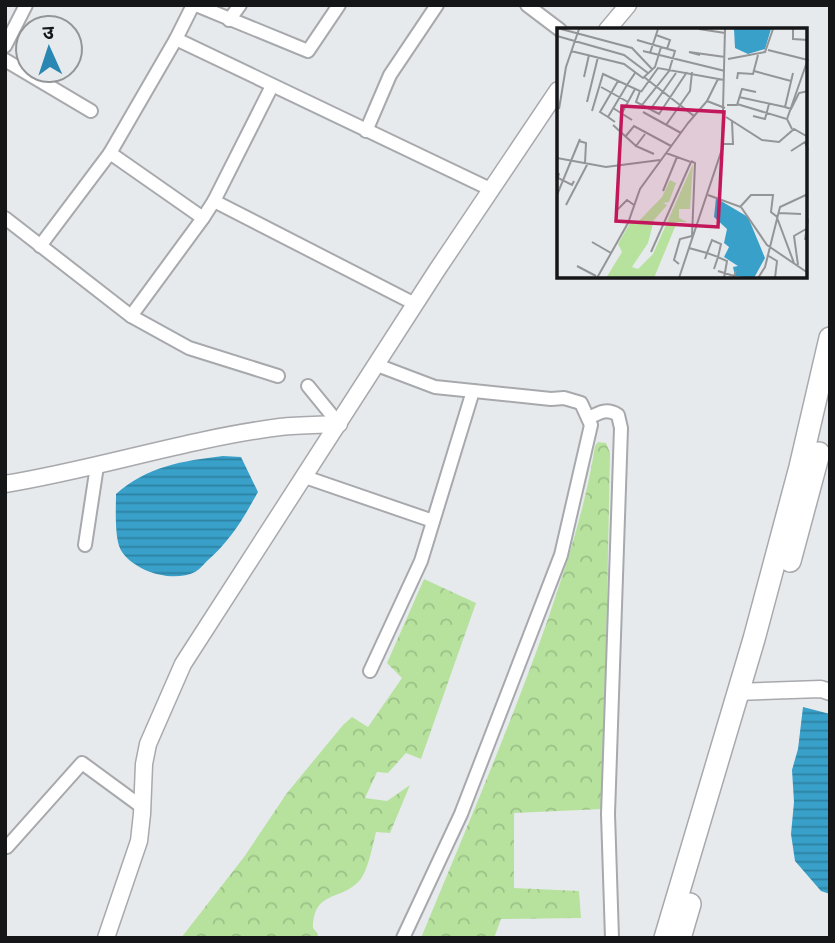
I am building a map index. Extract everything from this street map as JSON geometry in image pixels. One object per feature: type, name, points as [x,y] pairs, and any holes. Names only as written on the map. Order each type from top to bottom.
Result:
[{"type":"highway","points":[[680,938],[744,692],[754,639],[784,530],[830,338]]},
{"type":"highway","points":[[665,938],[803,515],[830,407]]},
{"type":"street","points":[[5,46],[26,5]]},
{"type":"street","points":[[40,246],[110,153],[195,5],[308,51],[339,5]]},
{"type":"street","points":[[229,20],[240,5]]},
{"type":"street","points":[[366,131],[390,75],[437,5]]},
{"type":"street","points":[[527,5],[557,28]]},
{"type":"street","points":[[609,28],[628,5]]},
{"type":"street","points":[[176,39],[490,189]]},
{"type":"street","points":[[5,60],[91,111]]},
{"type":"street","points":[[131,316],[214,201],[272,86]]},
{"type":"street","points":[[106,938],[139,841],[144,764],[148,744],[183,664],[490,189],[557,91]]},
{"type":"street","points":[[110,153],[203,218]]},
{"type":"street","points":[[214,201],[415,304]]},
{"type":"street","points":[[5,218],[131,316],[189,348],[278,376]]},
{"type":"street","points":[[376,365],[435,387],[551,399],[564,397],[581,403],[591,425],[561,555],[461,814],[403,938]]},
{"type":"street","points":[[309,386],[339,424]]},
{"type":"street","points":[[370,671],[421,561],[473,391]]},
{"type":"street","points":[[589,418],[600,412],[611,411],[618,415],[621,428],[609,801],[612,938]]},
{"type":"street","points":[[5,485],[280,427],[339,424]]},
{"type":"street","points":[[86,545],[97,466]]},
{"type":"street","points":[[305,477],[433,521]]},
{"type":"street","points":[[744,692],[821,689],[830,692]]},
{"type":"street","points":[[7,847],[82,763],[142,807]]},
{"type":"green space","points":[[598,442],[606,443],[610,453],[603,809],[514,813],[514,888],[579,891],[581,918],[501,919],[494,938],[421,938],[503,738],[549,616],[576,532]]},
{"type":"green space","points":[[424,579],[476,603],[421,759],[406,753],[388,773],[377,772],[365,798],[387,801],[410,785],[390,833],[376,832],[363,876],[353,887],[323,901],[318,907],[313,928],[318,934],[317,938],[181,938],[244,857],[287,793],[343,725],[352,717],[368,727],[402,678],[387,663]]},
{"type":"water","points":[[223,456],[241,457],[258,492],[223,545],[199,569],[186,575],[155,574],[128,559],[119,547],[116,494],[140,477],[166,466]]},
{"type":"water","points":[[803,707],[830,714],[830,894],[821,891],[795,861],[791,834],[794,802],[792,770],[798,749]]}]
